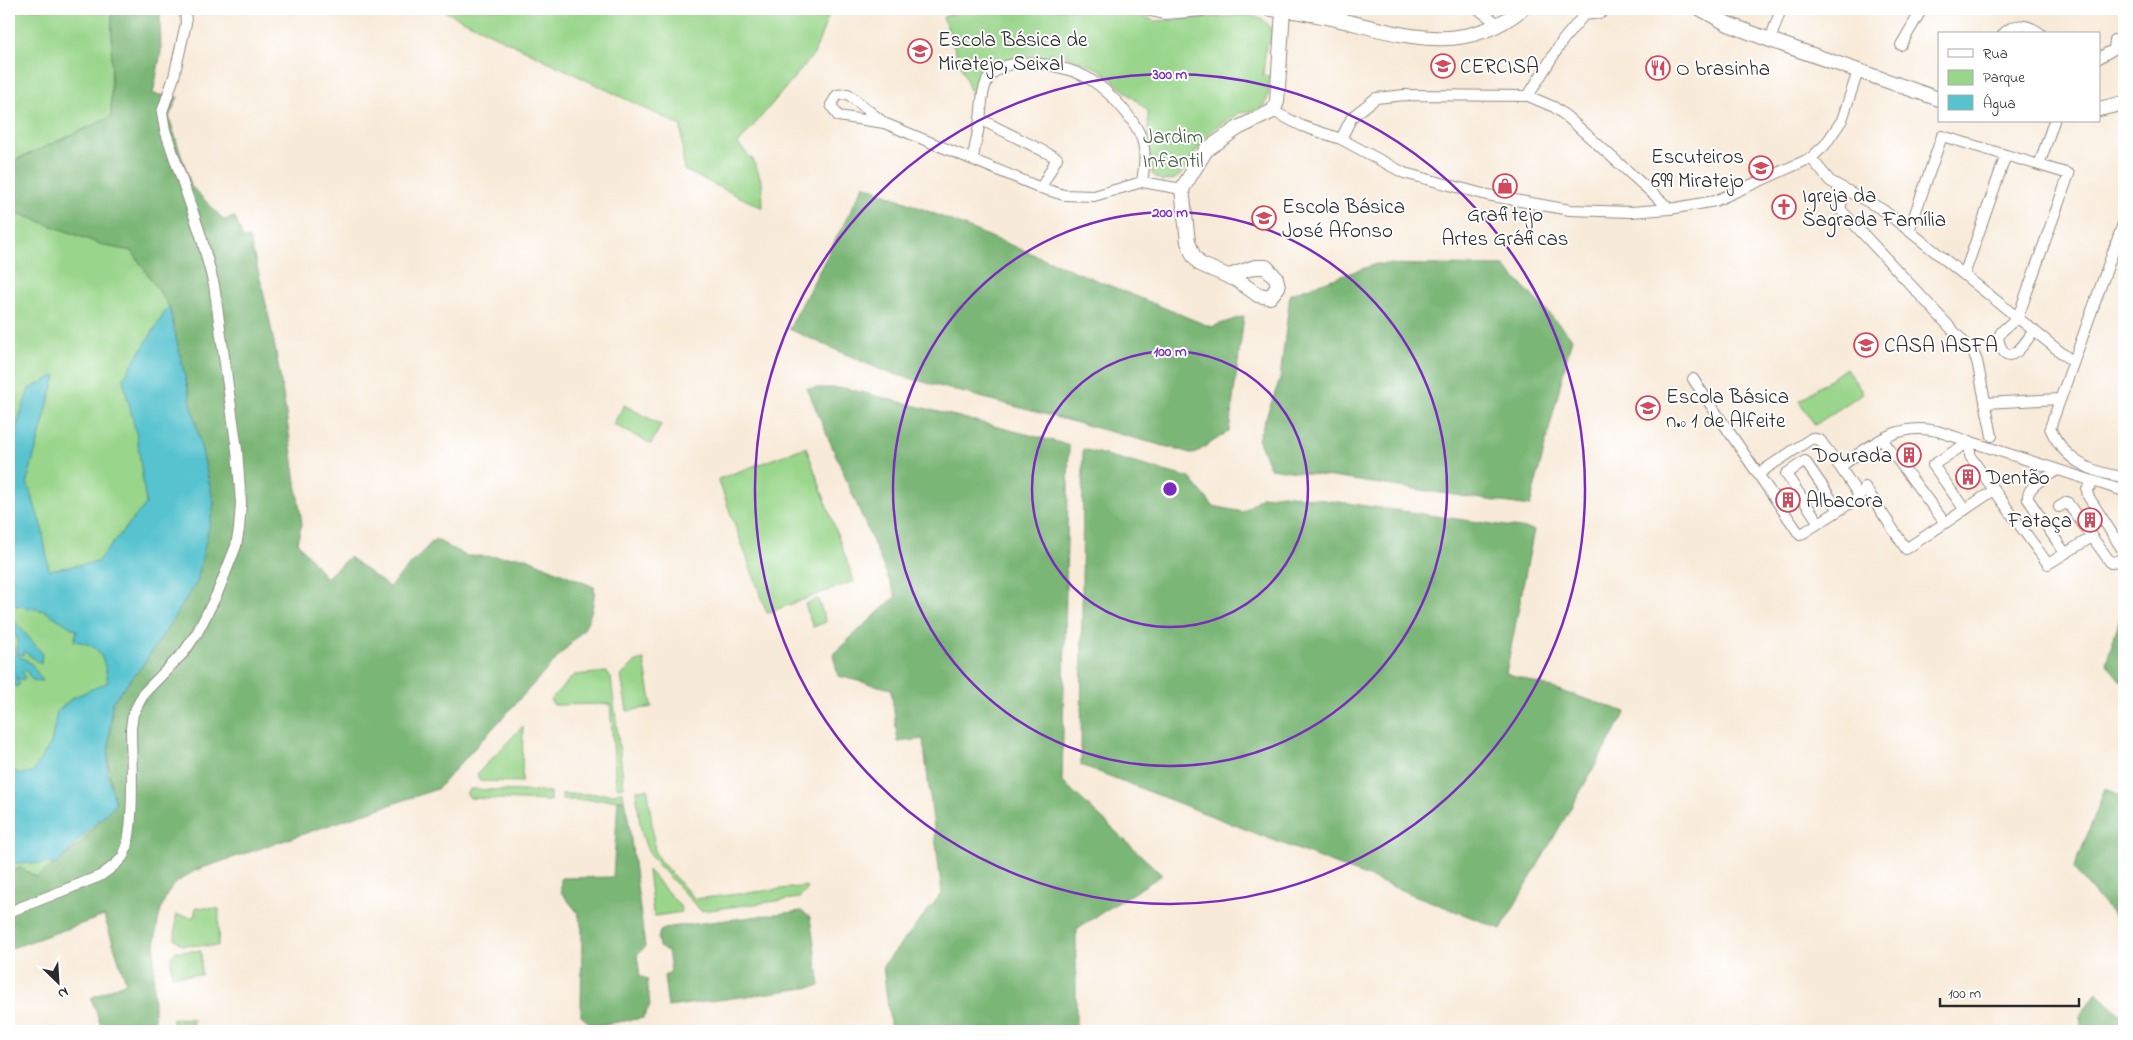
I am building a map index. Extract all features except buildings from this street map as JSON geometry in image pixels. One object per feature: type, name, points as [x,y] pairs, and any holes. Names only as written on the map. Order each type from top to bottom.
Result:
[{"type":"main road","points":[[1151,9],[1165,12],[1201,9]]},
{"type":"main road","points":[[1229,276],[1200,264],[1193,255],[1188,242],[1182,189],[1206,150],[1238,128],[1274,111],[1277,102],[1276,9],[1328,17],[1428,39],[1462,37],[1498,24],[1522,9]]},
{"type":"main road","points":[[1701,9],[1728,24],[1770,40],[1938,99]]},
{"type":"main road","points":[[2101,107],[2124,105]]},
{"type":"street","points":[[9,912],[100,876],[112,868],[123,856],[130,836],[131,728],[133,714],[144,693],[184,652],[197,633],[217,594],[236,546],[240,503],[237,450],[214,284],[201,236],[165,130],[162,112],[174,77],[186,23],[185,9]]},
{"type":"street","points":[[1478,9],[1498,24]]},
{"type":"street","points":[[1528,96],[1563,40],[1584,15],[1589,11],[1601,13],[1600,9]]},
{"type":"street","points":[[1770,40],[1780,9]]},
{"type":"street","points":[[1901,45],[1922,9]]},
{"type":"street","points":[[2005,32],[2010,27],[2018,25],[2036,32]]},
{"type":"street","points":[[2100,57],[2114,49],[2115,40]]},
{"type":"street","points":[[972,158],[982,99],[988,79],[999,68],[1017,62],[1068,69],[1091,80],[1131,119],[1142,138],[1144,162],[1142,182]]},
{"type":"street","points":[[1274,111],[1302,126],[1341,139],[1404,173],[1487,195],[1570,210],[1631,212],[1670,210],[1715,201],[1808,160],[1826,146],[1842,120],[1858,72]]},
{"type":"street","points":[[884,123],[848,94],[837,95],[832,105],[838,116],[884,123],[1041,188],[1064,195],[1094,196],[1142,182],[1182,189]]},
{"type":"street","points":[[1341,139],[1352,117],[1376,98],[1405,95],[1528,96],[1554,107],[1566,116],[1670,210]]},
{"type":"street","points":[[980,119],[1057,158],[1041,188]]},
{"type":"street","points":[[2039,165],[2054,122]]},
{"type":"street","points":[[1909,231],[1942,136],[2069,174],[2018,317],[2002,331],[1998,338],[2000,345],[2005,352],[2012,354],[2020,351],[2034,330]]},
{"type":"street","points":[[1964,274],[2006,155]]},
{"type":"street","points":[[1808,160],[1837,185],[1883,210],[2073,362]]},
{"type":"street","points":[[1837,185],[1842,201],[1840,209],[1974,352],[1992,436]]},
{"type":"street","points":[[2124,221],[2050,428],[2057,444],[2089,469],[2124,476]]},
{"type":"street","points":[[1693,379],[1758,474],[1800,535],[1860,497],[1820,440],[1812,438],[1758,474]]},
{"type":"street","points":[[1985,403],[2060,399]]},
{"type":"street","points":[[1840,467],[1882,438],[1901,430],[1918,428],[1937,431],[1970,441],[2124,491]]},
{"type":"street","points":[[1882,438],[1945,523]]},
{"type":"street","points":[[1970,441],[1970,456],[2048,564],[2092,537]]},
{"type":"street","points":[[1964,510],[1933,465],[1970,441]]},
{"type":"street","points":[[1819,523],[1786,474],[1805,461],[1839,510]]},
{"type":"street","points":[[2057,470],[2030,489],[2027,494],[2028,500],[2065,553]]},
{"type":"street","points":[[2094,482],[2087,490],[2088,496],[2124,552]]},
{"type":"street","points":[[1865,488],[1906,549],[1994,490]]},
{"type":"street","points":[[2059,507],[2067,502],[2111,564],[2124,558]]},
{"type":"green space","points":[[9,9],[112,9],[111,117],[9,163]]},
{"type":"green space","points":[[112,9],[160,9],[161,52],[153,94],[178,97],[169,117],[191,186],[224,220],[235,217],[243,239],[249,238],[267,309],[286,416],[302,524],[297,542],[326,578],[349,557],[389,587],[435,539],[466,556],[524,557],[594,587],[592,609],[584,629],[437,789],[196,870],[173,885],[164,902],[156,937],[154,956],[154,1031],[103,1031],[91,998],[126,982],[104,916],[9,949],[9,871],[21,868],[37,877],[82,843],[113,803],[108,758],[112,702],[143,665],[214,504],[169,306],[132,251],[106,246],[9,210],[9,163],[111,117]]},
{"type":"green space","points":[[440,9],[831,9],[814,54],[738,144],[754,161],[762,183],[763,208],[684,170],[681,126]]},
{"type":"green space","name":"Jardim Infantil","points":[[989,9],[1124,9],[1155,21],[1249,15],[1267,23],[1271,30],[1273,41],[1266,45],[1263,75],[1270,76],[1268,97],[1264,106],[1257,110],[1240,113],[1219,125],[1206,137],[1181,174],[1175,179],[1162,181],[1152,174],[1148,111],[1101,70],[1066,55],[1049,53],[1049,57],[1011,58],[1001,61],[986,73],[974,98],[943,17],[958,12]]},
{"type":"green space","points":[[864,185],[1211,327],[1244,316],[1229,431],[1194,454],[886,372],[789,329]]},
{"type":"green space","points":[[9,210],[106,246],[132,251],[169,306],[143,665],[112,702],[111,786],[103,817],[82,843],[37,877],[21,868],[9,871]]},
{"type":"green space","points":[[1376,264],[1504,266],[1572,338],[1530,506],[1270,468],[1258,439],[1280,379],[1290,294]]},
{"type":"green space","points":[[1846,368],[1863,393],[1815,425],[1799,401]]},
{"type":"green space","points":[[807,388],[845,388],[1069,445],[1062,781],[1162,875],[1076,929],[1076,1031],[891,1031],[883,966],[942,893],[923,739],[898,742],[891,689],[838,676],[833,654],[896,596]]},
{"type":"green space","points":[[624,405],[661,425],[651,444],[613,424]]},
{"type":"green space","points":[[806,447],[854,581],[767,613],[718,479]]},
{"type":"green space","points":[[1083,449],[1190,478],[1213,506],[1243,512],[1261,497],[1283,494],[1534,530],[1506,673],[1626,712],[1501,929],[1081,765]]},
{"type":"green space","points":[[818,599],[826,622],[813,627],[805,604]]},
{"type":"green space","points":[[2124,605],[2124,684],[2123,684],[2106,663]]},
{"type":"green space","points":[[644,660],[652,707],[627,711],[621,676],[635,662]]},
{"type":"green space","points":[[607,672],[611,678],[624,787],[618,788],[616,784],[610,704],[554,705],[550,700],[574,675]]},
{"type":"green space","points":[[523,726],[522,782],[480,781],[477,774]]},
{"type":"green space","points":[[470,789],[550,792],[550,801],[470,798],[466,793]]},
{"type":"green space","points":[[648,789],[655,852],[660,861],[695,899],[807,886],[807,890],[799,898],[701,911],[652,858],[644,842],[636,790]]},
{"type":"green space","points":[[2105,789],[2124,797],[2124,928],[2074,869]]},
{"type":"green space","points":[[623,792],[624,800],[562,800],[562,794],[614,794]]},
{"type":"green space","points":[[618,800],[624,800],[628,817],[645,947],[637,955],[640,976],[647,979],[650,1005],[643,1018],[593,1026],[581,1016],[582,929],[578,913],[561,892],[561,878],[613,877]]},
{"type":"green space","points":[[648,870],[680,906],[682,912],[655,916]]},
{"type":"green space","points":[[196,907],[219,909],[218,946],[182,945],[175,939],[176,915],[194,917]]},
{"type":"green space","points":[[801,911],[810,917],[820,986],[668,1007],[664,976],[671,971],[668,951],[659,947],[660,931],[670,927]]},
{"type":"green space","points":[[176,951],[201,951],[201,975],[172,975],[171,957]]},
{"type":"green space","points":[[2096,992],[2122,1016],[2124,1015],[2124,1031],[2082,1031],[2080,1016]]},
{"type":"green space","points":[[173,1018],[193,1019],[192,1031],[172,1031]]},
{"type":"water","points":[[169,306],[214,504],[197,582],[143,665],[112,702],[107,773],[116,804],[57,864],[9,863],[9,768],[20,774],[32,773],[51,743],[57,712],[72,698],[108,682],[103,659],[96,649],[90,645],[74,641],[77,631],[45,611],[9,604],[9,448],[29,389],[56,375],[27,482],[42,528],[49,570],[97,562],[146,504],[137,437],[123,379]]},
{"type":"water","points":[[9,617],[42,653],[41,664],[24,651],[23,655],[18,654],[17,637],[9,631]]},
{"type":"water","points":[[9,643],[19,657],[30,663],[43,681],[32,680],[26,670],[22,671],[25,676],[23,680],[16,677],[20,684],[16,687],[9,677]]},
{"type":"place","name":"Escola Básica de Miratejo, Seixal","points":[[920,51]]},
{"type":"place","name":"CERCISA","points":[[1443,66]]},
{"type":"place","name":"O brasinha","points":[[1658,68]]},
{"type":"place","name":"Escuteiros 699 Miratejo","points":[[1761,168]]},
{"type":"place","name":"Grafitejo Artes Gráficas","points":[[1505,186]]},
{"type":"place","name":"Igreja da Sagrada Família","points":[[1784,207]]},
{"type":"place","name":"Escola Básica José Afonso","points":[[1264,218]]},
{"type":"place","name":"CASA IASFA","points":[[1866,345]]},
{"type":"place","name":"Escola Básica n.º 1 de Alfeite","points":[[1648,408]]},
{"type":"place","name":"Dourada","points":[[1909,455]]},
{"type":"place","name":"Dentão","points":[[1968,477]]},
{"type":"place","name":"Albacora","points":[[1788,500]]},
{"type":"place","name":"Fataça","points":[[2090,520]]}]
